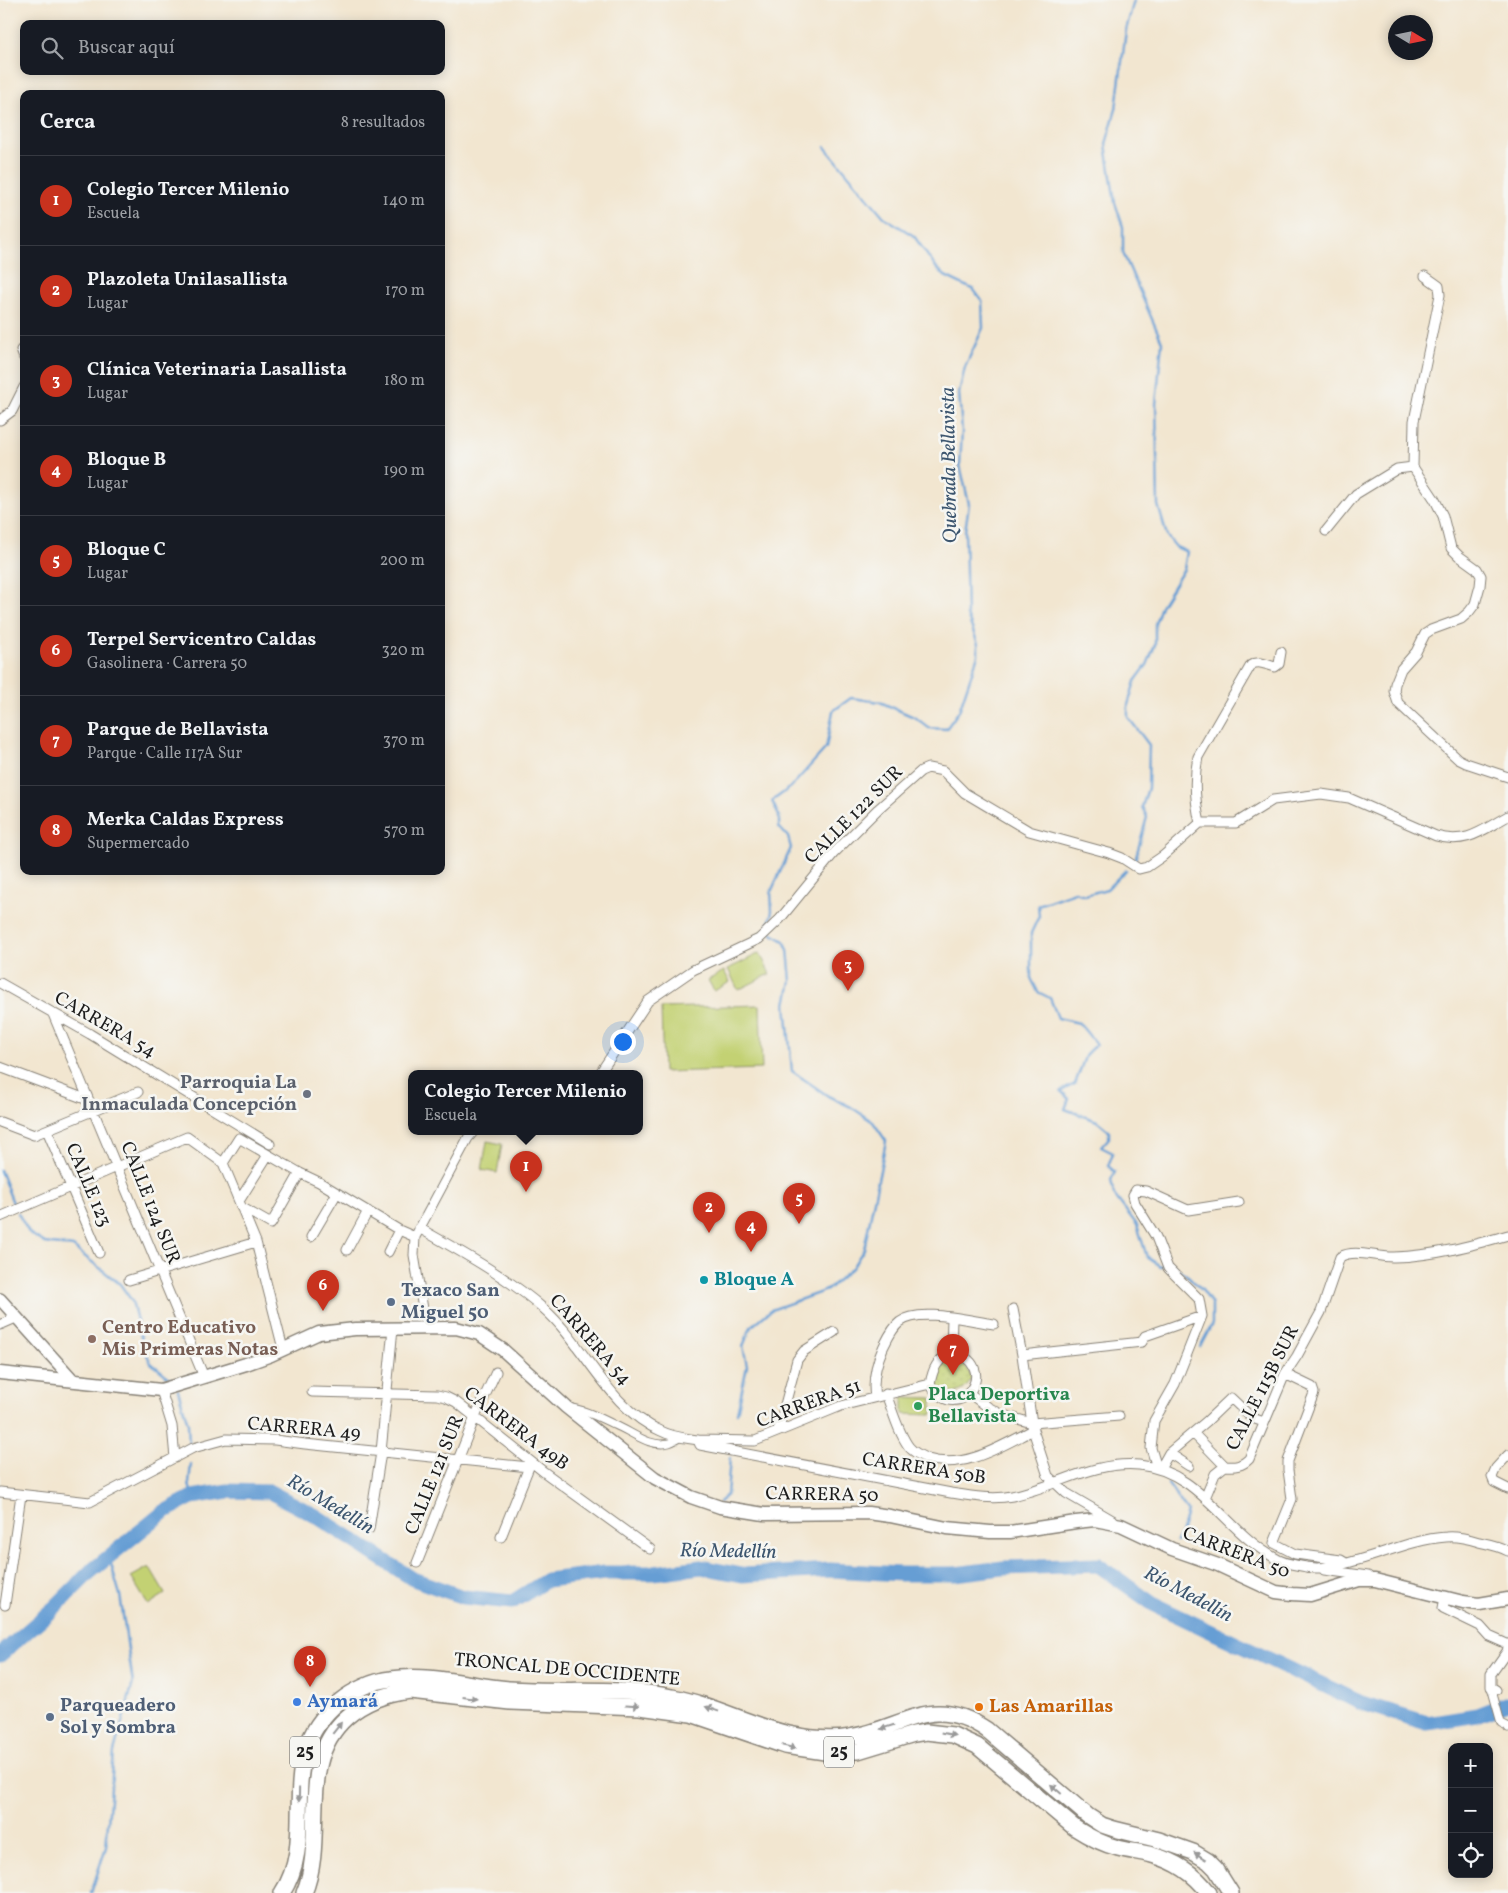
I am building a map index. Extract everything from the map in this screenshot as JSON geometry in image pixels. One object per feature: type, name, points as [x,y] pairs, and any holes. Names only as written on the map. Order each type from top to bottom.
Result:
[{"type":"highway","name":"TRONCAL DE OCCIDENTE","points":[[282,1893],[291,1876],[295,1862],[302,1762],[308,1743],[318,1725],[339,1702],[357,1690],[379,1681],[417,1678],[510,1689],[626,1692],[669,1696],[771,1729],[796,1735],[826,1738],[849,1737],[866,1733],[923,1713],[934,1712],[958,1715],[978,1723],[1067,1799],[1102,1824],[1126,1833],[1180,1847],[1201,1856],[1216,1869],[1231,1893]]},
{"type":"highway","name":"TRONCAL DE OCCIDENTE","points":[[304,1893],[312,1871],[314,1855],[317,1771],[327,1743],[345,1719],[364,1704],[386,1695],[410,1691],[501,1701],[640,1707],[691,1714],[785,1746],[825,1752],[858,1751],[926,1732],[952,1735],[977,1746],[1075,1828],[1118,1848],[1152,1855],[1174,1863],[1191,1874],[1210,1893]]},
{"type":"main road","name":"CARRERA 50","points":[[165,1389],[254,1361],[318,1334],[355,1329],[456,1328],[479,1334],[504,1350],[566,1407],[654,1478],[691,1497],[720,1507],[764,1514],[868,1513],[947,1528],[990,1532],[1010,1532],[1095,1520],[1120,1525],[1172,1549],[1218,1565],[1276,1592],[1310,1594],[1359,1580],[1380,1581],[1445,1598],[1480,1604],[1508,1599]]},
{"type":"main road","points":[[0,1373],[74,1382],[165,1389]]},
{"type":"street","points":[[1425,276],[1439,286],[1440,295],[1414,421],[1413,467],[1435,500],[1443,516],[1452,548],[1459,556],[1476,568],[1480,581],[1475,604],[1469,612],[1461,619],[1425,634],[1416,652],[1401,669],[1394,684],[1395,696],[1398,704],[1458,759],[1507,774]]},
{"type":"street","points":[[0,420],[12,411],[20,395]]},
{"type":"street","points":[[1326,531],[1356,494],[1397,469],[1413,467]]},
{"type":"street","points":[[1281,652],[1277,667],[1260,662],[1255,662],[1252,665],[1198,758],[1195,772],[1195,804],[1200,823],[1236,823],[1273,800],[1321,794],[1349,798],[1436,836],[1450,840],[1465,839],[1508,816]]},
{"type":"street","name":"CALLE 122 SUR","points":[[602,1070],[648,1001],[693,970],[759,939],[780,919],[834,853],[878,809],[921,771],[928,768],[943,771],[965,793],[1029,831],[1109,853],[1122,858],[1139,869],[1147,867],[1163,856],[1200,823]]},
{"type":"street","name":"CARRERA 54","points":[[0,983],[127,1056],[270,1144],[254,1147]]},
{"type":"street","name":"CALLE 124 SUR","points":[[53,1014],[88,1100],[118,1166],[204,1377]]},
{"type":"street","points":[[0,1067],[88,1100]]},
{"type":"street","points":[[0,1122],[34,1135],[138,1092]]},
{"type":"street","name":"CALLE 123","points":[[47,1130],[98,1253]]},
{"type":"street","points":[[426,1327],[414,1255],[417,1233],[471,1135]]},
{"type":"street","points":[[0,1217],[187,1137],[223,1163],[256,1242],[283,1349]]},
{"type":"street","name":"CARRERA 54","points":[[223,1163],[239,1138],[399,1230],[417,1233],[507,1281],[542,1308],[569,1335],[609,1388],[633,1413]]},
{"type":"street","points":[[240,1204],[268,1155]]},
{"type":"street","points":[[240,1204],[271,1224],[300,1173]]},
{"type":"street","points":[[1158,1469],[1151,1448],[1154,1421],[1175,1384],[1202,1316],[1199,1299],[1168,1268],[1156,1237],[1132,1195],[1136,1190],[1146,1191],[1188,1210],[1239,1202]]},
{"type":"street","points":[[311,1237],[337,1193]]},
{"type":"street","points":[[347,1250],[368,1211]]},
{"type":"street","points":[[388,1252],[399,1230]]},
{"type":"street","name":"CALLE 115B SUR","points":[[1205,1498],[1215,1474],[1225,1466],[1234,1467],[1244,1464],[1249,1459],[1285,1374],[1321,1312],[1340,1257],[1350,1254],[1393,1257],[1445,1252],[1508,1235]]},
{"type":"street","points":[[129,1280],[256,1242]]},
{"type":"street","points":[[0,1300],[74,1382]]},
{"type":"street","points":[[1013,1309],[1022,1355],[1032,1427],[1048,1476],[1066,1493],[1120,1525]]},
{"type":"street","points":[[875,1397],[872,1383],[880,1356],[899,1322],[911,1316],[925,1314],[994,1324]]},
{"type":"street","points":[[1022,1355],[1142,1342],[1145,1336],[1202,1316]]},
{"type":"street","points":[[0,1326],[16,1318]]},
{"type":"street","points":[[951,1353],[952,1318]]},
{"type":"street","points":[[369,1529],[381,1452],[393,1328]]},
{"type":"street","points":[[778,1431],[796,1360],[804,1351],[834,1332]]},
{"type":"street","points":[[951,1353],[961,1354],[969,1359],[974,1367],[976,1376],[975,1386],[970,1394],[959,1400],[947,1400],[936,1394],[930,1384],[933,1370],[940,1358],[951,1353]]},
{"type":"street","name":"CALLE 121 SUR","points":[[417,1563],[475,1417],[496,1372]]},
{"type":"street","points":[[1285,1374],[1312,1387],[1314,1393],[1288,1461],[1292,1499],[1274,1541],[1275,1545],[1295,1554],[1342,1560],[1347,1564]]},
{"type":"street","name":"CARRERA 51","points":[[698,1440],[755,1442],[841,1406],[930,1384]]},
{"type":"street","points":[[165,1389],[172,1426],[175,1458]]},
{"type":"street","name":"CARRERA 49B","points":[[312,1392],[446,1397],[456,1402],[475,1417],[530,1464],[650,1549]]},
{"type":"street","points":[[886,1394],[902,1436],[910,1448],[919,1456],[952,1462],[982,1454],[1032,1427],[1119,1416]]},
{"type":"street","points":[[970,1394],[988,1408],[1032,1427]]},
{"type":"street","points":[[1158,1469],[1169,1453],[1231,1398],[1252,1418],[1264,1422]]},
{"type":"street","points":[[566,1407],[581,1410],[617,1425],[641,1439],[655,1443],[669,1443],[680,1438]]},
{"type":"street","name":"CARRERA 50B","points":[[633,1413],[649,1426],[680,1438],[698,1440],[700,1445],[962,1495],[1011,1496],[1080,1473],[1117,1464],[1158,1469],[1171,1472],[1188,1482],[1238,1531],[1276,1559],[1319,1568],[1347,1564],[1424,1541],[1446,1537],[1470,1539],[1508,1551]]},
{"type":"street","points":[[1193,1433],[1225,1466]]},
{"type":"street","name":"CARRERA 49","points":[[0,1492],[90,1502],[193,1448],[226,1439],[275,1440],[459,1460],[530,1464]]},
{"type":"street","points":[[1169,1453],[1189,1466]]},
{"type":"street","points":[[1508,1456],[1496,1468],[1492,1477],[1494,1482],[1508,1489]]},
{"type":"street","points":[[501,1536],[530,1464]]},
{"type":"street","points":[[5,1605],[21,1495]]},
{"type":"street","points":[[1319,1568],[1331,1572],[1363,1575],[1380,1581]]},
{"type":"street","points":[[1445,1598],[1443,1608],[1480,1626],[1489,1636],[1507,1644],[1508,1650],[1491,1674],[1494,1692],[1506,1725]]},
{"type":"green space","points":[[760,953],[770,974],[738,990],[728,969]]},
{"type":"green space","points":[[724,971],[730,982],[714,991],[708,980]]},
{"type":"green space","points":[[760,1005],[762,1069],[663,1072],[661,1008]]},
{"type":"green space","points":[[487,1141],[502,1144],[497,1173],[482,1170]]},
{"type":"green space","points":[[952,1357],[965,1365],[971,1379],[964,1389],[949,1393],[934,1384],[940,1368]]},
{"type":"green space","name":"Placa Deportiva Bellavista","points":[[903,1397],[932,1398],[932,1415],[903,1414]]},
{"type":"green space","points":[[149,1567],[165,1594],[148,1605],[131,1577]]},
{"type":"waterway","points":[[1134,0],[1126,30],[1116,109],[1106,144],[1115,203],[1123,227],[1123,253],[1162,342],[1156,404],[1158,505],[1167,536],[1176,547],[1187,552],[1184,569],[1161,606],[1155,624],[1155,645],[1147,665],[1135,681],[1128,705],[1128,717],[1149,745],[1148,788],[1142,807],[1147,817],[1135,860]]},
{"type":"waterway","name":"Quebrada Bellavista","points":[[769,925],[772,911],[771,892],[791,848],[788,837],[779,827],[779,816],[772,801],[791,787],[826,748],[833,711],[851,698],[880,702],[916,718],[929,728],[946,729],[959,711],[978,655],[978,644],[967,615],[965,531],[969,504],[960,465],[962,431],[959,393],[965,367],[983,328],[982,301],[974,290],[945,276],[934,265],[914,236],[884,217],[825,147]]},
{"type":"waterway","points":[[1126,870],[1107,889],[1085,895],[1075,892],[1038,905],[1039,916],[1031,933],[1031,978],[1038,992],[1050,998],[1058,1018],[1079,1023],[1096,1044],[1086,1054],[1075,1084],[1061,1091],[1069,1099],[1065,1109],[1097,1121],[1109,1131],[1109,1138],[1101,1147],[1113,1153],[1108,1166],[1115,1172],[1111,1180],[1114,1195],[1137,1225],[1147,1257],[1160,1266],[1164,1265]]},
{"type":"waterway","name":"Quebrada Bellavista","points":[[737,1413],[747,1366],[743,1346],[751,1327],[771,1310],[827,1290],[852,1268],[864,1249],[886,1141],[873,1122],[851,1107],[828,1096],[792,1071],[786,1004],[791,981],[788,950],[784,941],[772,934],[770,930]]},
{"type":"waterway","points":[[0,1170],[15,1208]]},
{"type":"waterway","points":[[18,1213],[29,1233],[45,1243],[73,1247],[120,1284],[132,1301],[144,1349],[151,1363],[174,1383]]},
{"type":"waterway","points":[[1172,1265],[1188,1276],[1202,1290],[1212,1304],[1212,1324],[1200,1347]]},
{"type":"waterway","points":[[178,1390],[188,1424],[189,1443]]},
{"type":"waterway","name":"Quebrada Bellavista","points":[[719,1502],[727,1495],[730,1458]]},
{"type":"waterway","points":[[191,1464],[189,1483],[192,1497]]},
{"type":"waterway","points":[[1168,1484],[1187,1511],[1181,1534],[1176,1542]]},
{"type":"waterway","name":"Río Medellín","points":[[0,1655],[54,1608],[90,1572],[164,1512],[192,1497],[228,1491],[270,1492],[316,1516],[413,1579],[463,1597],[512,1602],[547,1580],[605,1573],[654,1573],[701,1567],[742,1575],[830,1570],[901,1574],[955,1574],[1003,1568],[1098,1565],[1153,1604],[1359,1702],[1427,1723],[1477,1715],[1508,1703]]},
{"type":"waterway","points":[[91,1893],[106,1847],[114,1752],[133,1683],[120,1595],[109,1557]]},
{"type":"place","name":"Clínica Veterinaria Lasallista","points":[[848,991]]},
{"type":"place","name":"Parroquia La Inmaculada Concepción","points":[[307,1094]]},
{"type":"place","name":"Colegio Tercer Milenio","points":[[526,1192]]},
{"type":"place","name":"Bloque C","points":[[799,1224]]},
{"type":"place","name":"Plazoleta Unilasallista","points":[[709,1233]]},
{"type":"place","name":"Bloque B","points":[[751,1252]]},
{"type":"place","name":"Bloque A","points":[[704,1280]]},
{"type":"place","name":"Texaco San Miguel 50","points":[[391,1302]]},
{"type":"place","name":"Terpel Servicentro Caldas","points":[[323,1311]]},
{"type":"place","name":"Centro Educativo Mis Primeras Notas","points":[[92,1339]]},
{"type":"place","name":"Parque de Bellavista","points":[[953,1375]]},
{"type":"place","name":"Placa Deportiva Bellavista","points":[[918,1406]]},
{"type":"place","name":"Merka Caldas Express","points":[[310,1687]]},
{"type":"place","name":"Aymará","points":[[297,1702]]},
{"type":"place","name":"Las Amarillas","points":[[979,1707]]},
{"type":"place","name":"Parqueadero Sol y Sombra","points":[[50,1717]]}]
